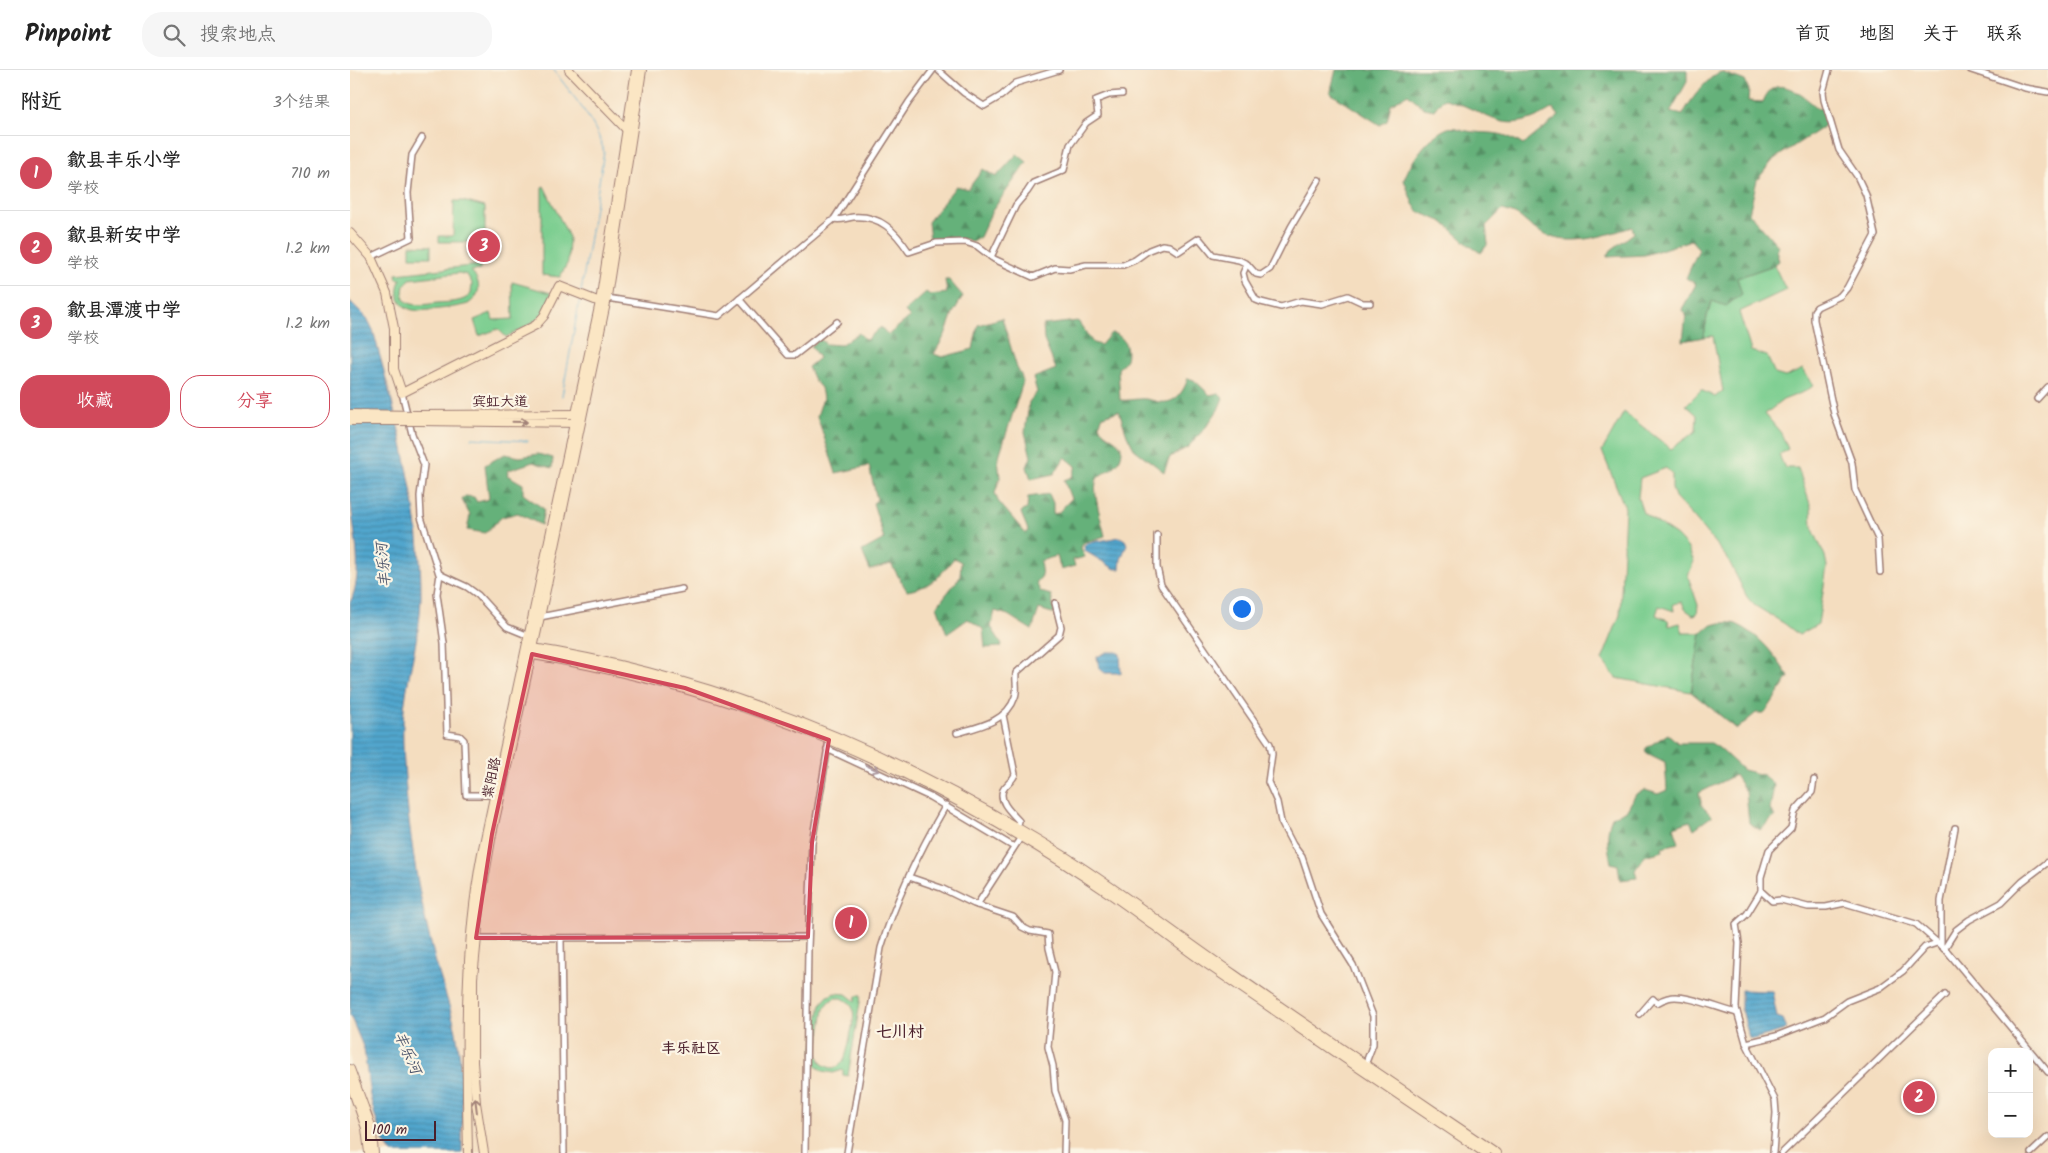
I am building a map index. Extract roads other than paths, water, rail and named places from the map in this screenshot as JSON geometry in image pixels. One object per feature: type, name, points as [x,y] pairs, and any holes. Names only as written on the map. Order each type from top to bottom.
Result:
[{"type":"main road","points":[[569,70],[627,130]]},
{"type":"main road","points":[[603,300],[636,70]]},
{"type":"main road","points":[[603,300],[642,70]]},
{"type":"main road","points":[[350,233],[371,257],[383,284],[392,316],[394,362],[402,393],[536,324],[544,316],[559,286],[589,298],[603,300]]},
{"type":"main road","name":"紫阳路","points":[[485,1153],[477,1115],[474,1076],[472,997],[476,938],[488,855],[529,651],[529,636],[580,414],[603,300]]},
{"type":"main road","points":[[350,414],[418,418]]},
{"type":"main road","name":"宾虹大道","points":[[418,418],[580,414]]},
{"type":"main road","points":[[350,421],[418,418]]},
{"type":"main road","name":"宾虹大道","points":[[418,418],[578,423]]},
{"type":"main road","name":"紫阳路","points":[[468,1153],[466,1001],[468,957],[478,875],[494,795],[529,651],[540,618],[578,423]]},
{"type":"main road","points":[[529,651],[596,659],[663,675],[710,689],[782,714],[911,770],[1017,828],[1121,894],[1365,1065],[1496,1153]]},
{"type":"main road","points":[[529,651],[685,688],[756,711],[829,740],[908,776],[1021,837],[1110,894],[1214,968],[1485,1153]]},
{"type":"main road","points":[[350,1069],[371,1126],[374,1153]]},
{"type":"main road","points":[[350,1085],[366,1128],[369,1153]]},
{"type":"street","points":[[603,300],[719,316],[834,219],[909,102],[933,70]]},
{"type":"street","points":[[938,70],[964,93],[984,106],[1016,83],[1059,70]]},
{"type":"street","points":[[1829,70],[1823,92],[1824,100],[1839,150],[1857,176],[1866,195],[1875,235],[1847,288],[1840,296],[1814,309],[1814,316],[1825,378],[1834,414],[1852,463],[1855,490],[1878,539],[1880,572]]},
{"type":"street","points":[[1971,70],[2025,88],[2048,92]]},
{"type":"street","points":[[991,257],[1016,204],[1033,183],[1064,170],[1070,145],[1086,123],[1098,115],[1097,99],[1122,94]]},
{"type":"street","points":[[371,257],[411,238],[408,193],[412,155],[422,138]]},
{"type":"street","points":[[834,219],[859,217],[880,221],[891,228],[909,252],[936,243],[965,242],[978,246],[991,257],[1033,277],[1056,268],[1069,269],[1086,265],[1122,266],[1149,250],[1162,245],[1170,246],[1178,252],[1199,238],[1213,255],[1239,260],[1260,275],[1265,274],[1270,269],[1319,180]]},
{"type":"street","points":[[1247,264],[1244,273],[1245,281],[1256,300],[1261,302],[1282,307],[1301,301],[1322,304],[1348,296],[1363,304],[1370,303]]},
{"type":"street","points":[[739,299],[788,355],[795,355],[837,322]]},
{"type":"street","points":[[2037,399],[2048,387]]},
{"type":"street","points":[[402,393],[412,434],[424,465],[420,496],[421,517],[440,574],[437,594],[444,643],[447,734],[460,736],[464,740],[466,795],[494,795]]},
{"type":"street","points":[[1157,536],[1157,567],[1160,585],[1239,697],[1271,747],[1268,782],[1277,802],[1281,822],[1293,845],[1302,857],[1321,914],[1353,965],[1373,1016],[1373,1044],[1365,1065]]},
{"type":"street","points":[[440,574],[467,587],[478,595],[507,628],[529,636]]},
{"type":"street","points":[[540,618],[682,589]]},
{"type":"street","points":[[957,733],[984,726],[1003,715],[1015,697],[1017,672],[1059,635],[1060,627],[1055,603]]},
{"type":"street","points":[[1003,715],[1015,774],[1004,790],[1003,795],[1008,810],[1019,821],[1017,828]]},
{"type":"street","points":[[805,1153],[808,937],[812,843],[829,740]]},
{"type":"street","points":[[827,749],[887,775],[946,805],[1014,847]]},
{"type":"street","points":[[1772,1153],[1776,1112],[1775,1100],[1746,1043],[1737,1013],[1739,943],[1736,924],[1747,914],[1761,891],[1761,877],[1769,850],[1791,828],[1795,811],[1812,792],[1814,780]]},
{"type":"street","points":[[847,1153],[878,961],[888,926],[909,877],[946,805]]},
{"type":"street","points":[[1941,946],[1941,901],[1955,828]]},
{"type":"street","points":[[977,905],[1021,837]]},
{"type":"street","points":[[1746,1043],[1776,1036],[1825,1017],[1848,1001],[1880,988],[1903,971],[1924,948],[1941,946],[1970,920],[2001,903],[2022,882],[2048,862]]},
{"type":"street","points":[[909,877],[941,888],[977,905],[1014,917],[1022,927],[1030,931],[1048,934],[1049,948],[1055,972],[1048,1047],[1053,1066],[1055,1091],[1065,1120],[1064,1153]]},
{"type":"street","points":[[1761,891],[1772,901],[1781,900],[1808,907],[1826,907],[1845,903],[1916,924],[1941,946],[2048,1072]]},
{"type":"street","points":[[476,938],[808,937]]},
{"type":"street","points":[[561,939],[564,1153]]},
{"type":"street","points":[[1782,1153],[1945,995]]},
{"type":"street","points":[[1640,1014],[1653,1000],[1657,1003],[1674,997],[1697,1001],[1737,1013]]},
{"type":"street","points":[[2030,1153],[2048,1137]]},
{"type":"water","name":"丰乐河","points":[[350,301],[367,318],[373,330],[399,429],[417,530],[420,564],[420,614],[404,706],[403,752],[411,839],[420,896],[458,1044],[462,1085],[462,1153],[392,1153],[383,1141],[375,1116],[370,1096],[364,1049],[350,1015],[350,603],[355,590],[357,562],[350,489]]},
{"type":"water","points":[[1120,537],[1127,544],[1121,559],[1120,569],[1115,569],[1085,551],[1084,546],[1088,543]]},
{"type":"water","points":[[1107,652],[1117,652],[1120,654],[1121,673],[1105,673],[1099,668],[1097,657]]},
{"type":"water","points":[[1741,990],[1772,991],[1777,1017],[1783,1019],[1787,1028],[1754,1039],[1749,1038],[1741,1010]]},
{"type":"waterway","points":[[554,70],[583,109],[595,129],[604,152],[581,292]]},
{"type":"waterway","points":[[562,396],[580,298]]},
{"type":"waterway","points":[[471,438],[528,441]]},
{"type":"place","name":"歙县潭渡中学","points":[[484,246]]},
{"type":"place","name":"歙县丰乐小学","points":[[851,923]]},
{"type":"place","name":"歙县新安中学","points":[[1919,1097]]},
{"type":"district","name":"七川村","points":[[900,1032]]},
{"type":"district","name":"丰乐社区","points":[[691,1049]]}]
